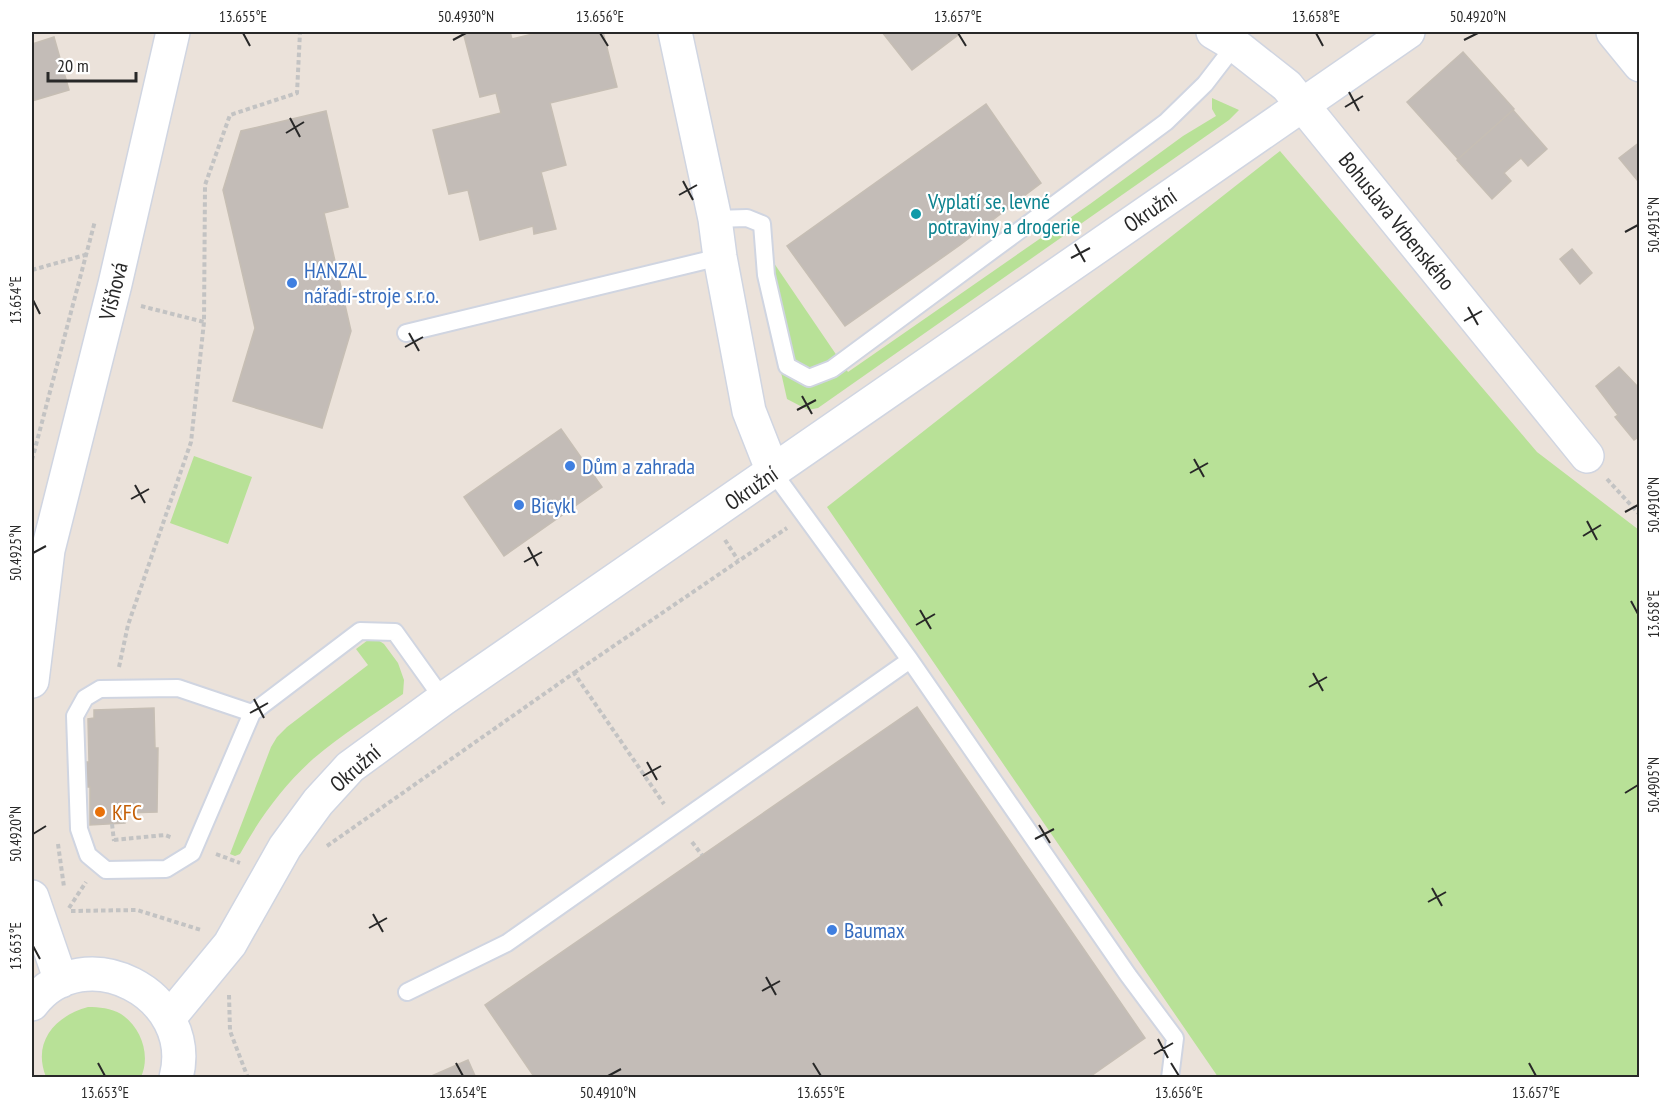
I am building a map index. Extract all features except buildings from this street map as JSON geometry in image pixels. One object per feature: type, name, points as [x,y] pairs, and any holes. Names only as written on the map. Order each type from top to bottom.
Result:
[{"type":"street","name":"Višňová","points":[[32,681],[40,552],[115,284],[172,32]]},
{"type":"street","points":[[675,32],[715,219],[749,411],[773,472]]},
{"type":"street","name":"Okružní","points":[[169,1018],[230,944],[285,847],[318,802],[350,767],[443,699],[1408,32]]},
{"type":"street","points":[[1613,32],[1640,65]]},
{"type":"street","name":"Bohuslava Vrbenského","points":[[1224,38],[1287,86],[1303,104],[1587,456]]},
{"type":"street","points":[[32,897],[61,981]]},
{"type":"street","points":[[32,1004],[38,996],[61,981],[85,975],[110,975],[134,984],[154,998],[169,1018],[178,1042],[179,1068],[176,1077]]},
{"type":"lane","points":[[715,219],[747,219],[762,224],[766,275],[787,366],[809,378],[832,369],[1166,122],[1205,84],[1224,38]]},
{"type":"lane","points":[[406,333],[720,257]]},
{"type":"lane","points":[[773,472],[910,660],[1128,975],[1175,1038],[1170,1077]]},
{"type":"lane","points":[[252,713],[178,688],[100,689],[85,698],[75,716],[79,829],[88,855],[106,870],[166,869],[192,853],[252,713],[360,631],[395,632],[443,699]]},
{"type":"lane","points":[[407,992],[507,942],[910,660]]},
{"type":"path","points":[[117,676],[128,625],[191,442],[204,322],[205,185],[230,115],[297,93],[300,32]]},
{"type":"path","points":[[32,460],[95,220]]},
{"type":"path","points":[[32,270],[86,255]]},
{"type":"path","points":[[138,305],[204,322]]},
{"type":"path","points":[[1587,456],[1640,515]]},
{"type":"path","points":[[325,847],[574,673],[789,527]]},
{"type":"path","points":[[574,673],[677,823],[702,855]]},
{"type":"path","points":[[56,832],[64,889]]},
{"type":"path","points":[[65,900],[67,911],[137,910],[205,931]]},
{"type":"path","points":[[229,987],[231,1031],[248,1077]]},
{"type":"green space","points":[[1212,98],[1239,110],[1229,120],[818,408],[808,410],[787,399],[755,257],[765,250],[848,372],[1090,204],[1183,136],[1216,116],[1212,109]]},
{"type":"green space","points":[[1280,151],[1537,452],[1639,530],[1639,1077],[1218,1077],[827,507]]},
{"type":"green space","points":[[194,456],[252,477],[228,544],[170,523]]},
{"type":"green space","points":[[368,640],[378,640],[384,644],[398,663],[404,680],[403,694],[313,759],[272,804],[240,854],[235,856],[230,854],[271,747],[277,737],[368,665],[356,649]]},
{"type":"green space","points":[[88,1007],[105,1008],[117,1012],[134,1026],[144,1051],[144,1069],[141,1077],[46,1077],[42,1064],[42,1053],[49,1032],[66,1017]]},
{"type":"place","name":"Vyplatí se, levné potraviny a drogerie","points":[[916,214]]},
{"type":"place","name":"HANZAL nářadí-stroje s.r.o.","points":[[292,283]]},
{"type":"place","name":"Dům a zahrada","points":[[570,466]]},
{"type":"place","name":"Bicykl","points":[[519,505]]},
{"type":"place","name":"KFC","points":[[100,812]]},
{"type":"place","name":"Baumax","points":[[832,930]]}]
